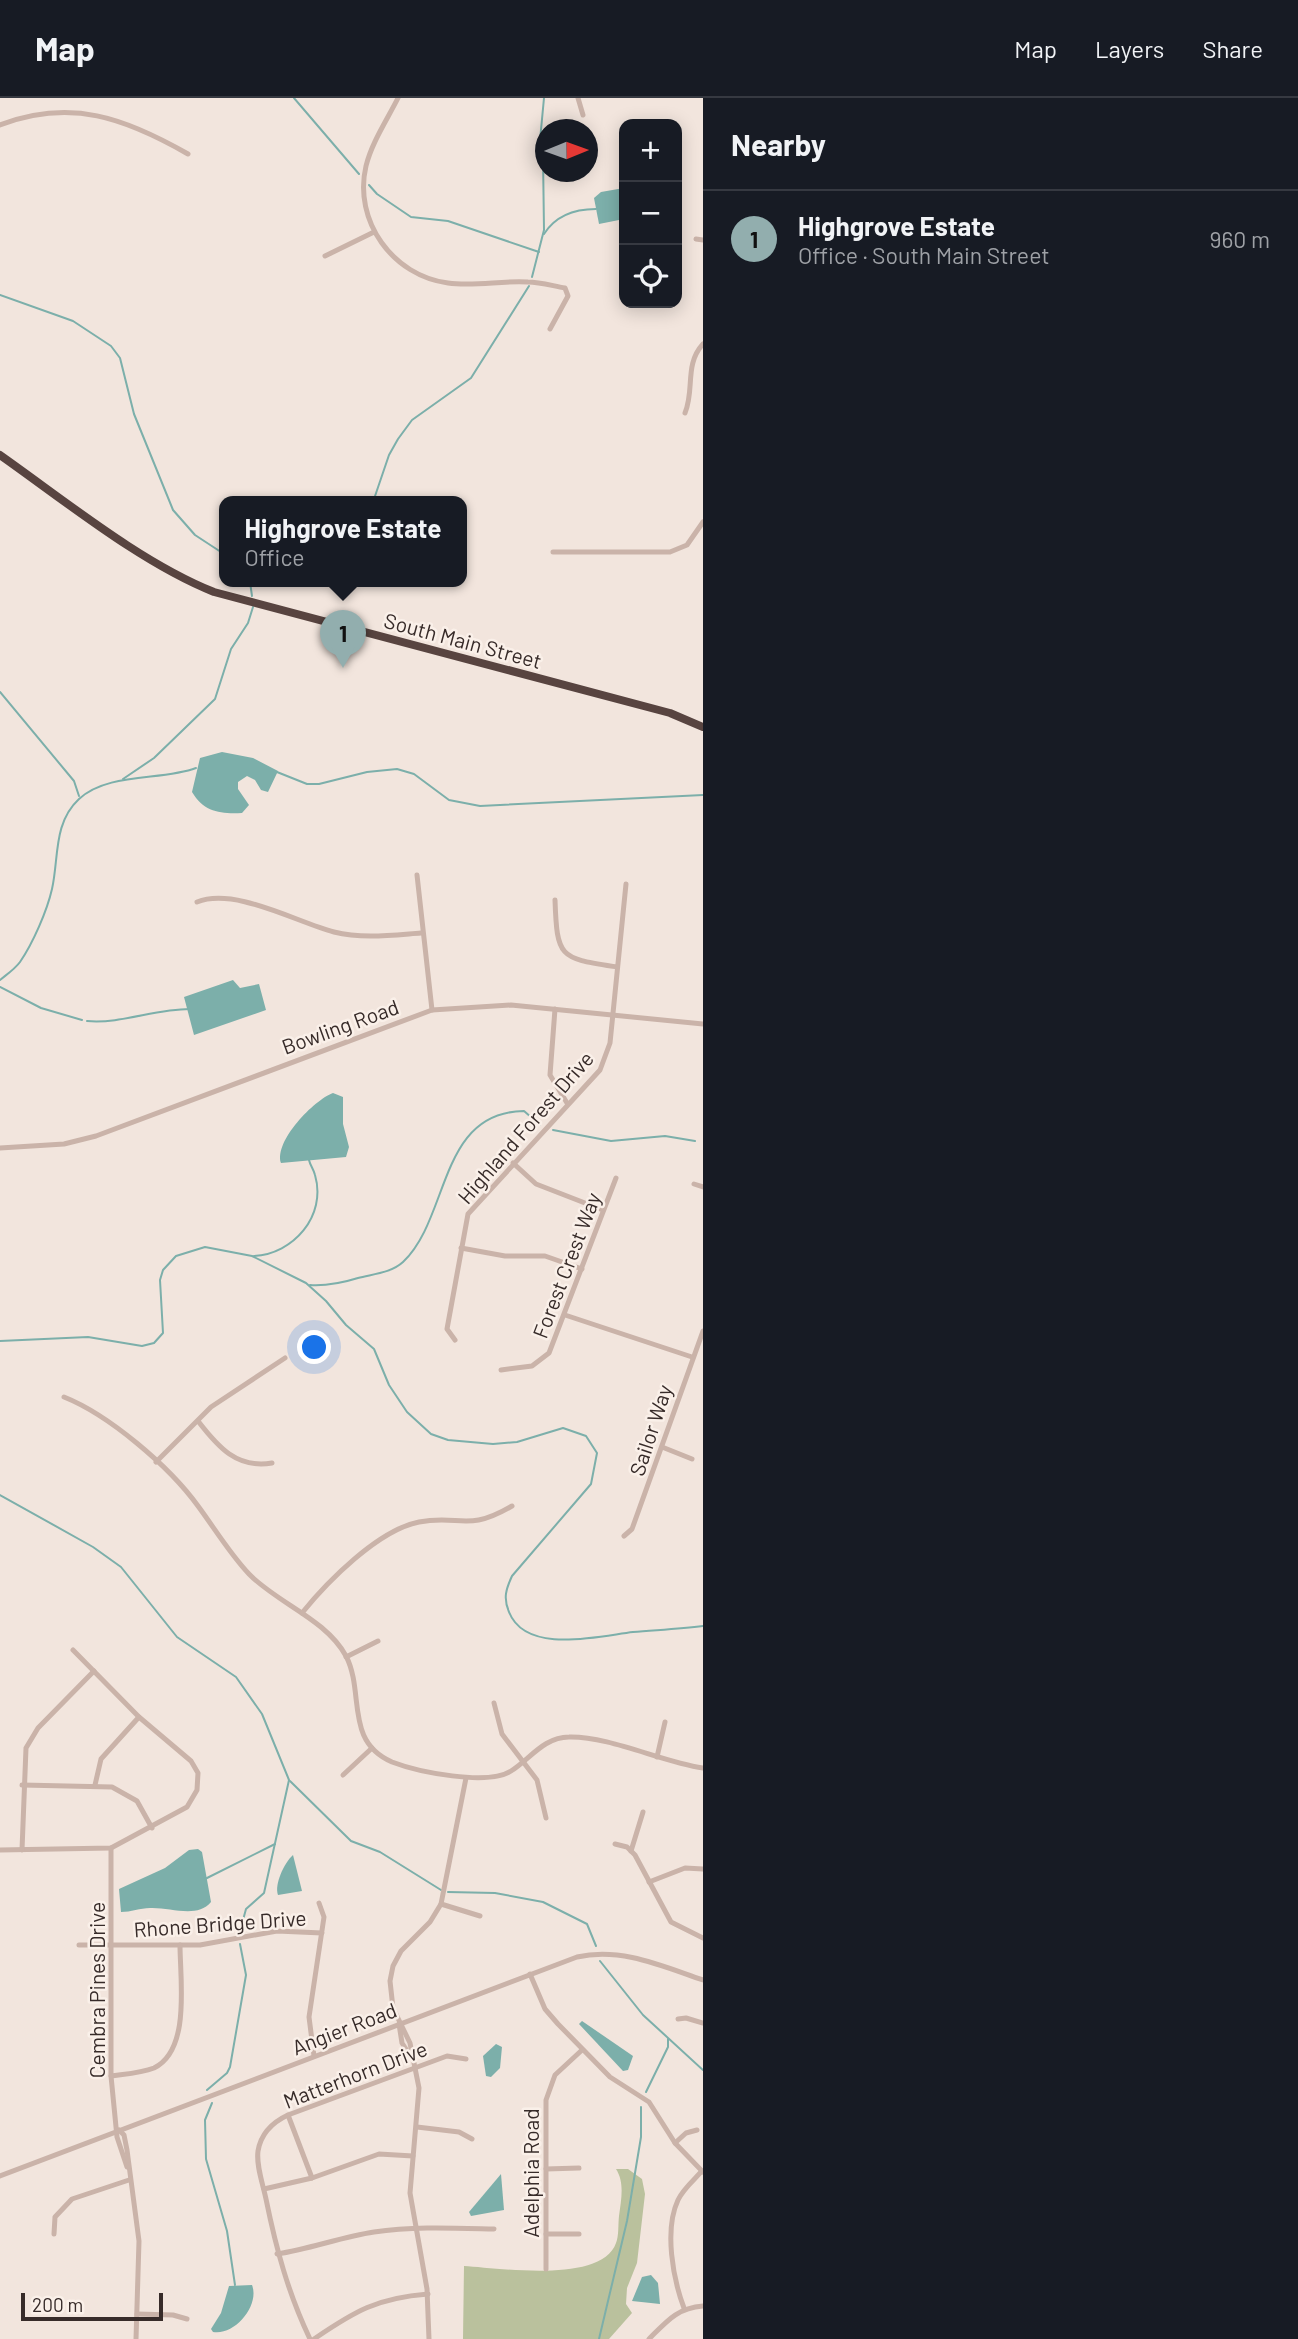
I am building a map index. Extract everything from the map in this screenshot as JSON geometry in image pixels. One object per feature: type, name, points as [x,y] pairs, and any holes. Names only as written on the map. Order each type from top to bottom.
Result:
[{"type":"highway","name":"South Main Street","points":[[0,455],[116,536],[203,588],[670,713],[703,727]]},
{"type":"street","points":[[398,98],[366,166],[365,198],[374,232],[397,260],[431,279],[457,284],[526,281],[565,288],[568,296],[550,328]]},
{"type":"street","points":[[578,98],[583,115]]},
{"type":"street","points":[[0,125],[34,110],[65,105],[92,108],[112,114],[188,154]]},
{"type":"street","points":[[325,256],[374,232]]},
{"type":"street","points":[[685,413],[690,397],[691,360],[703,344]]},
{"type":"street","points":[[553,552],[670,552],[687,545],[702,524]]},
{"type":"street","points":[[416,876],[432,1010]]},
{"type":"street","name":"Highland Forest Drive","points":[[455,1340],[447,1329],[468,1214],[600,1070],[610,1043],[626,884]]},
{"type":"street","points":[[197,902],[208,898],[265,906],[335,932],[376,936],[421,933]]},
{"type":"street","points":[[555,900],[556,940],[566,954],[584,962],[618,967]]},
{"type":"street","name":"Bowling Road","points":[[0,1148],[64,1144],[96,1136],[432,1010],[511,1005],[703,1024]]},
{"type":"street","points":[[555,1009],[550,1075],[568,1103]]},
{"type":"street","points":[[513,1163],[536,1184],[603,1210]]},
{"type":"street","name":"Forest Crest Way","points":[[501,1370],[532,1366],[549,1353],[615,1178]]},
{"type":"street","points":[[694,1184],[703,1187]]},
{"type":"street","points":[[461,1248],[505,1256],[545,1256],[582,1269]]},
{"type":"street","points":[[565,1315],[692,1357]]},
{"type":"street","name":"Sailor Way","points":[[624,1536],[632,1529],[703,1331]]},
{"type":"street","points":[[156,1462],[211,1407],[285,1358]]},
{"type":"street","points":[[64,1397],[112,1422],[197,1504],[248,1573],[328,1636],[346,1657],[357,1722],[372,1748],[396,1763],[466,1778],[493,1779],[522,1763],[548,1742],[570,1737],[703,1768]]},
{"type":"street","points":[[198,1421],[224,1452],[242,1462],[272,1463]]},
{"type":"street","points":[[662,1447],[692,1459]]},
{"type":"street","points":[[302,1614],[338,1574],[398,1530],[418,1522],[487,1520],[512,1506]]},
{"type":"street","points":[[346,1657],[379,1641]]},
{"type":"street","points":[[0,1850],[111,1848],[187,1807],[197,1790],[198,1781],[191,1761],[139,1717],[73,1650]]},
{"type":"street","points":[[22,1850],[23,1760],[29,1740],[94,1671]]},
{"type":"street","points":[[495,1703],[502,1734],[537,1780],[547,1818]]},
{"type":"street","points":[[95,1785],[101,1759],[139,1717]]},
{"type":"street","points":[[657,1757],[666,1722]]},
{"type":"street","points":[[343,1775],[372,1748]]},
{"type":"street","points":[[429,2339],[428,2294],[410,2193],[419,2098],[415,2068],[402,2043],[391,1992],[393,1966],[401,1951],[430,1922],[441,1903],[466,1778]]},
{"type":"street","points":[[23,1785],[95,1785],[126,1793],[137,1801],[152,1828]]},
{"type":"street","points":[[631,1850],[643,1812]]},
{"type":"street","points":[[615,1844],[631,1850],[671,1922],[703,1938]]},
{"type":"street","name":"Cembra Pines Drive","points":[[111,1848],[111,2076],[120,2151],[127,2166],[139,2241],[136,2339]]},
{"type":"street","points":[[649,1882],[685,1868],[703,1869]]},
{"type":"street","points":[[314,2056],[309,2017],[324,1914],[319,1903]]},
{"type":"street","points":[[441,1903],[480,1916]]},
{"type":"street","name":"Rhone Bridge Drive","points":[[79,1945],[211,1944],[282,1930],[322,1933]]},
{"type":"street","points":[[111,2076],[153,2068],[173,2050],[179,2028],[180,1945]]},
{"type":"street","name":"Angier Road","points":[[0,2176],[578,1956],[604,1953],[639,1959],[703,1980]]},
{"type":"street","points":[[530,1974],[545,2009],[610,2077],[649,2102],[675,2143],[703,2171],[684,2190],[674,2214],[673,2276],[684,2308]]},
{"type":"street","points":[[678,2019],[686,2018],[703,2023]]},
{"type":"street","name":"Adelphia Road","points":[[546,2269],[547,2091],[555,2075],[582,2050]]},
{"type":"street","name":"Matterhorn Drive","points":[[312,2339],[291,2298],[277,2254],[258,2161],[260,2143],[270,2126],[288,2115],[451,2055],[466,2059]]},
{"type":"street","points":[[288,2115],[312,2178]]},
{"type":"street","points":[[417,2127],[459,2132],[472,2139]]},
{"type":"street","points":[[675,2143],[686,2133],[697,2130]]},
{"type":"street","points":[[264,2189],[312,2178],[379,2154],[413,2156]]},
{"type":"street","points":[[546,2169],[579,2168]]},
{"type":"street","points":[[54,2234],[55,2217],[72,2199],[129,2180]]},
{"type":"street","points":[[277,2254],[320,2247],[372,2232],[416,2228],[494,2228]]},
{"type":"street","points":[[546,2234],[579,2234]]},
{"type":"street","points":[[312,2339],[371,2304],[393,2297],[428,2294]]},
{"type":"street","points":[[649,2339],[684,2308],[703,2306]]},
{"type":"street","points":[[137,2314],[173,2315],[187,2319]]},
{"type":"green space","points":[[616,2169],[628,2169],[642,2179],[645,2194],[637,2263],[627,2288],[626,2304],[632,2313],[609,2339],[463,2339],[464,2266],[548,2271],[591,2264],[607,2256],[616,2243],[618,2234],[622,2192]]},
{"type":"water","points":[[619,189],[619,220],[599,224],[594,198],[601,192]]},
{"type":"water","points":[[222,752],[253,758],[278,771],[268,792],[261,790],[255,780],[247,776],[238,782],[238,789],[249,805],[242,813],[227,813],[207,808],[192,792],[200,758]]},
{"type":"water","points":[[233,980],[240,988],[259,984],[266,1010],[194,1035],[184,997]]},
{"type":"water","points":[[333,1093],[343,1097],[343,1124],[349,1147],[346,1157],[281,1163],[280,1154],[297,1122],[306,1112]]},
{"type":"water","points":[[198,1849],[202,1852],[211,1902],[205,1907],[191,1911],[150,1908],[121,1912],[119,1889],[165,1868],[189,1850]]},
{"type":"water","points":[[293,1855],[302,1891],[278,1895],[277,1886],[281,1874]]},
{"type":"water","points":[[582,2021],[633,2056],[628,2070],[623,2071],[579,2024]]},
{"type":"water","points":[[496,2044],[502,2047],[500,2068],[491,2077],[486,2076],[483,2056]]},
{"type":"water","points":[[501,2174],[504,2210],[471,2216],[469,2212]]},
{"type":"water","points":[[651,2275],[658,2283],[660,2304],[632,2301],[642,2277]]},
{"type":"water","points":[[252,2285],[254,2293],[244,2318],[230,2329],[213,2332],[211,2329],[221,2313],[229,2286]]},
{"type":"waterway","points":[[294,98],[359,174]]},
{"type":"waterway","points":[[542,119],[544,98]]},
{"type":"waterway","points":[[532,277],[544,230],[543,182]]},
{"type":"waterway","points":[[369,185],[377,194],[411,217],[448,221],[539,252]]},
{"type":"waterway","points":[[544,234],[554,222],[566,214],[596,209]]},
{"type":"waterway","points":[[375,496],[389,455],[398,439],[412,420],[471,378],[529,286]]},
{"type":"waterway","points":[[0,295],[73,321],[111,346],[120,358],[134,414],[173,510],[195,535],[219,551]]},
{"type":"waterway","points":[[251,587],[252,596]]},
{"type":"waterway","points":[[123,779],[154,758],[215,699],[231,649],[248,623],[253,607]]},
{"type":"waterway","points":[[0,692],[74,781],[79,796]]},
{"type":"waterway","points":[[0,980],[20,962],[39,927],[52,889],[61,830],[71,808],[79,799],[91,790],[120,781],[196,768]]},
{"type":"waterway","points":[[277,772],[307,784],[319,784],[367,772],[397,769],[414,774],[449,800],[480,806],[703,795]]},
{"type":"waterway","points":[[0,987],[41,1008],[82,1020]]},
{"type":"waterway","points":[[87,1021],[190,1009]]},
{"type":"waterway","points":[[310,1285],[340,1283],[382,1273],[398,1266],[418,1243],[449,1170],[460,1148],[475,1129],[496,1116],[524,1111],[540,1125]]},
{"type":"waterway","points":[[553,1130],[611,1141],[665,1136],[695,1141]]},
{"type":"waterway","points":[[254,1256],[282,1248],[304,1230],[311,1218],[316,1205],[317,1190],[309,1160]]},
{"type":"waterway","points":[[0,1341],[88,1337],[142,1346],[154,1343],[163,1333],[160,1280],[163,1270],[176,1256],[205,1247],[252,1256],[306,1283],[326,1301],[346,1325],[374,1349],[389,1385],[407,1412],[431,1434],[448,1440],[493,1444],[517,1442],[563,1428],[586,1436],[597,1453],[591,1484],[512,1576],[508,1585],[507,1607],[518,1625],[531,1634],[565,1640],[703,1626]]},
{"type":"waterway","points":[[0,1495],[93,1547],[121,1567],[177,1637],[236,1677],[262,1714],[289,1780],[264,1893],[246,1909],[240,1931]]},
{"type":"waterway","points":[[290,1781],[351,1841],[380,1852],[441,1890]]},
{"type":"waterway","points":[[205,1879],[275,1844]]},
{"type":"waterway","points":[[448,1892],[495,1893],[543,1902],[587,1924],[596,1946]]},
{"type":"waterway","points":[[95,1909],[103,1906]]},
{"type":"waterway","points":[[207,2090],[227,2073],[230,2067],[246,1975],[240,1944]]},
{"type":"waterway","points":[[600,1961],[643,2015],[703,2070]]},
{"type":"waterway","points":[[646,2092],[668,2047],[668,2039]]},
{"type":"waterway","points":[[212,2103],[205,2120],[206,2159],[227,2231],[235,2285]]},
{"type":"waterway","points":[[599,2339],[627,2221],[641,2137],[641,2107]]},
{"type":"place","name":"Highgrove Estate","points":[[343,668]]}]
